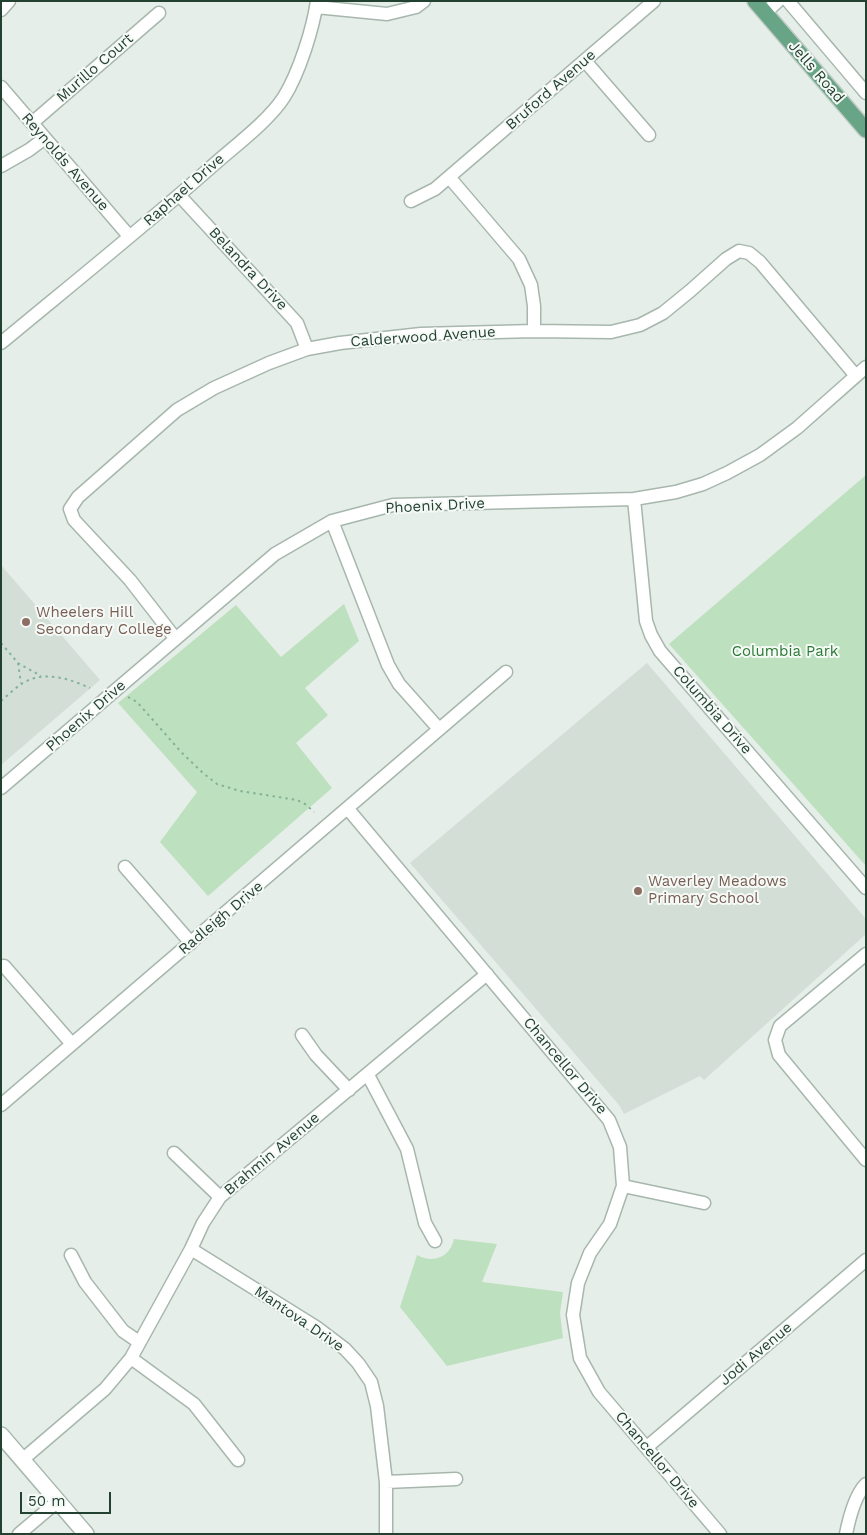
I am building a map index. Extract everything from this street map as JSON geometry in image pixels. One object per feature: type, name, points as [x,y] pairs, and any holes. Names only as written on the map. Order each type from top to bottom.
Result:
[{"type":"main road","name":"Jells Road","points":[[755,1],[866,130]]},
{"type":"street","points":[[1,10],[9,1]]},
{"type":"street","points":[[316,4],[388,14],[416,7],[424,1]]},
{"type":"street","name":"Bruford Avenue","points":[[411,201],[435,189],[654,1]]},
{"type":"street","points":[[765,13],[778,1]]},
{"type":"street","name":"Jells Road","points":[[788,1],[866,93]]},
{"type":"street","name":"Raphael Drive","points":[[1,343],[179,194],[267,117],[283,98],[294,79],[304,54],[316,4]]},
{"type":"street","name":"Murillo Court","points":[[32,123],[159,13]]},
{"type":"street","points":[[585,61],[649,134]]},
{"type":"street","name":"Reynolds Avenue","points":[[1,87],[129,236]]},
{"type":"street","points":[[1,166],[29,150],[45,138]]},
{"type":"street","points":[[448,178],[519,259],[531,285],[534,306],[534,331]]},
{"type":"street","name":"Belandra Drive","points":[[179,194],[297,323],[304,337],[307,349]]},
{"type":"street","name":"Calderwood Avenue","points":[[175,638],[130,580],[74,520],[70,508],[78,497],[177,410],[214,388],[269,363],[307,349],[340,343],[421,334],[534,331],[611,332],[640,325],[663,313],[738,251],[749,253],[760,262],[861,371]]},
{"type":"street","name":"Phoenix Drive","points":[[1,788],[275,554],[332,521],[394,505],[634,499],[676,492],[703,484],[760,455],[797,428],[861,371]]},
{"type":"street","name":"Columbia Drive","points":[[634,499],[646,621],[660,651],[866,888]]},
{"type":"street","points":[[332,521],[388,665],[399,684],[439,729]]},
{"type":"street","name":"Radleigh Drive","points":[[1,1105],[506,672]]},
{"type":"street","name":"Chancellor Drive","points":[[348,809],[609,1120],[620,1147],[623,1186],[610,1224],[590,1253],[578,1283],[573,1315],[580,1358],[599,1392],[720,1534]]},
{"type":"street","points":[[125,867],[191,943]]},
{"type":"street","points":[[866,954],[780,1026],[775,1040],[779,1055],[866,1160]]},
{"type":"street","points":[[4,966],[72,1044]]},
{"type":"street","name":"Brahmin Avenue","points":[[22,1460],[105,1389],[131,1358],[203,1223],[220,1197],[488,974]]},
{"type":"street","points":[[302,1034],[316,1055],[349,1090]]},
{"type":"street","points":[[368,1075],[407,1149],[425,1223],[435,1241]]},
{"type":"street","points":[[174,1153],[220,1197]]},
{"type":"street","points":[[623,1186],[704,1203]]},
{"type":"street","name":"Mantova Drive","points":[[190,1249],[323,1332],[345,1349],[358,1363],[371,1382],[377,1406],[386,1482],[386,1534]]},
{"type":"street","points":[[71,1254],[86,1282],[118,1324],[139,1342]]},
{"type":"street","name":"Jodi Avenue","points":[[647,1447],[866,1260]]},
{"type":"street","points":[[131,1358],[194,1404],[238,1460]]},
{"type":"street","points":[[1,1435],[86,1534]]},
{"type":"street","points":[[386,1482],[456,1479]]},
{"type":"street","points":[[846,1534],[849,1520],[862,1488],[866,1484]]},
{"type":"street","points":[[19,1534],[58,1501]]},
{"type":"path","points":[[1,643],[18,663],[42,676],[76,682],[90,688]]},
{"type":"path","points":[[18,663],[21,684]]},
{"type":"path","points":[[1,700],[21,684],[42,676]]},
{"type":"path","points":[[116,689],[137,702],[182,753],[217,784],[240,791],[297,800],[314,812]]},
{"type":"shaded area","name":"Wheelers Hill Secondary College","points":[[1,565],[100,680],[1,765]]},
{"type":"shaded area","name":"Waverley Meadows Primary School","points":[[647,663],[866,919],[866,934],[704,1080],[700,1076],[624,1114],[619,1105],[410,863]]},
{"type":"green space","name":"Columbia Park","points":[[866,475],[866,866],[669,644]]},
{"type":"green space","points":[[344,604],[359,641],[305,688],[328,715],[296,743],[332,788],[208,896],[160,842],[197,792],[118,703],[236,605],[281,657]]},
{"type":"green space","points":[[454,1239],[497,1244],[482,1282],[563,1292],[560,1313],[563,1338],[447,1366],[400,1307],[417,1255],[429,1259],[440,1257],[449,1250]]},
{"type":"place","name":"Wheelers Hill Secondary College","points":[[26,622]]},
{"type":"place","name":"Waverley Meadows Primary School","points":[[638,891]]}]
